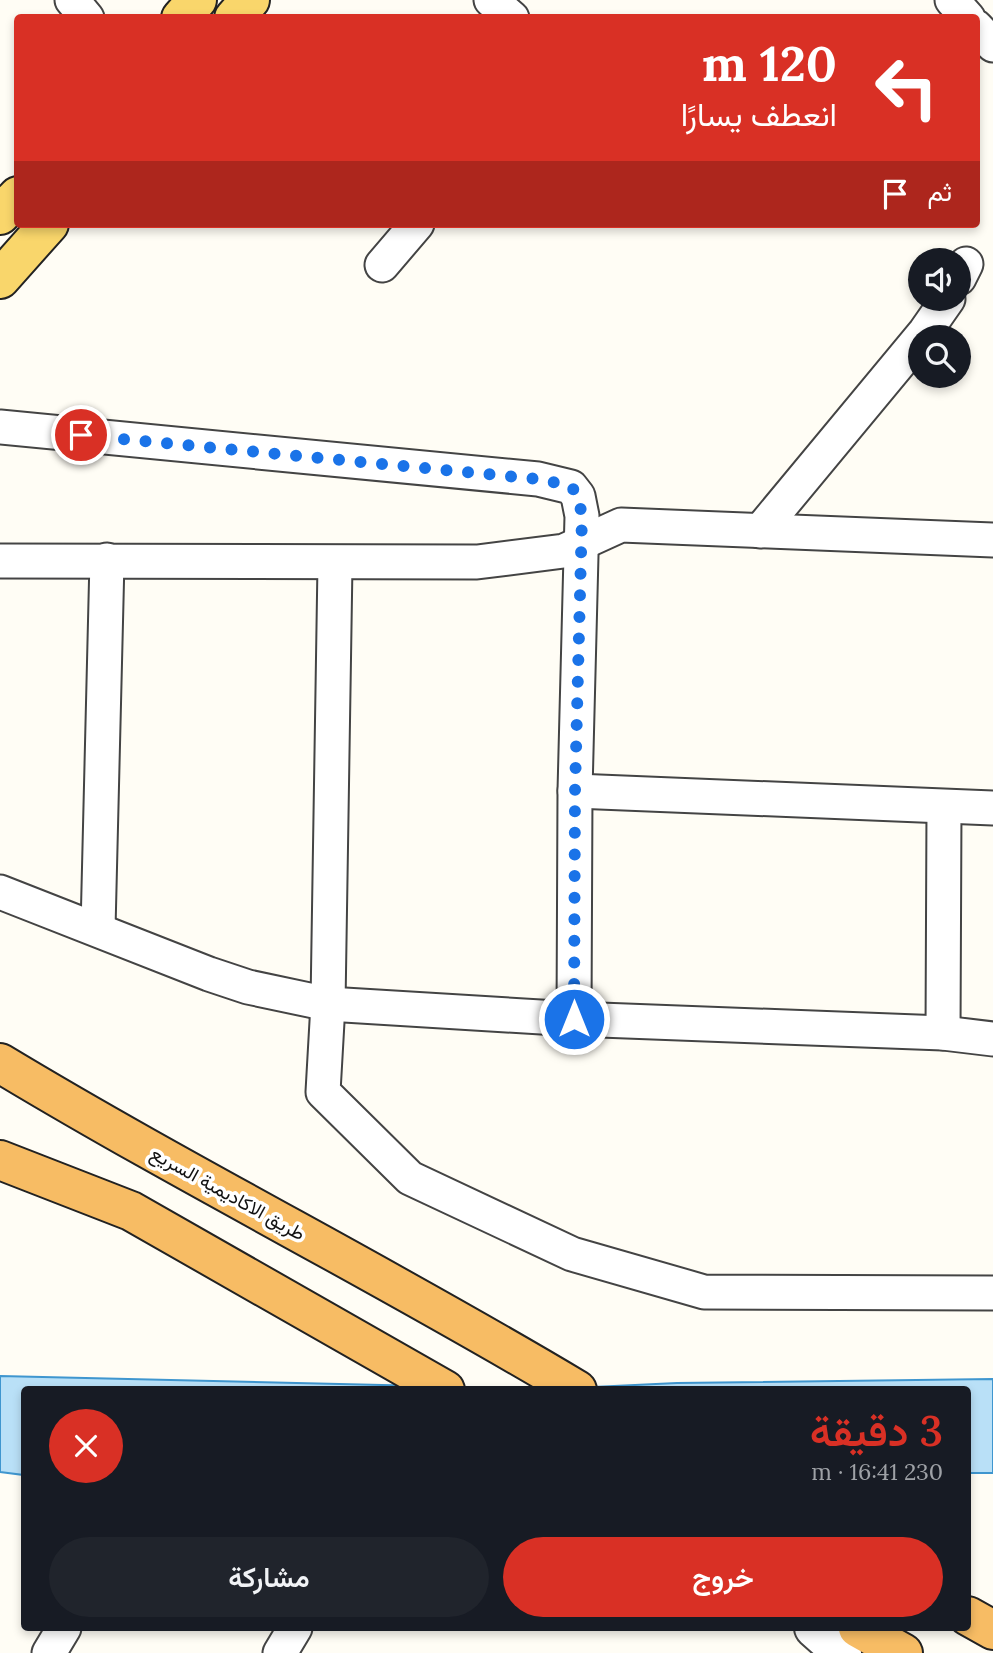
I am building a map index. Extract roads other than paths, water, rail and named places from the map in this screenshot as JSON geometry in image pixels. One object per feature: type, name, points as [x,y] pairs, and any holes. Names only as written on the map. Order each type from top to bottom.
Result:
[{"type":"highway","name":"طريق الاكاديمية السريع","points":[[0,1063],[96,1121],[458,1319],[570,1386]]},
{"type":"highway","points":[[0,1160],[131,1211],[438,1386]]},
{"type":"highway","points":[[0,1188],[79,1203],[192,1245]]},
{"type":"highway","points":[[971,1618],[993,1630]]},
{"type":"highway","points":[[863,1631],[903,1653]]},
{"type":"main road","points":[[185,14],[197,0]]},
{"type":"main road","points":[[238,14],[250,0]]},
{"type":"main road","points":[[0,215],[14,200]]},
{"type":"main road","points":[[0,279],[45,228]]},
{"type":"street","points":[[72,0],[84,14]]},
{"type":"street","points":[[491,0],[507,14]]},
{"type":"street","points":[[952,0],[964,14]]},
{"type":"street","points":[[980,31],[993,45]]},
{"type":"street","points":[[382,265],[414,228]]},
{"type":"street","points":[[760,531],[940,311]]},
{"type":"street","points":[[0,427],[557,482],[571,486],[578,496],[583,542],[575,791],[574,1019]]},
{"type":"street","points":[[0,561],[335,564],[489,561],[543,556],[621,525],[993,540]]},
{"type":"street","points":[[98,929],[107,560]]},
{"type":"street","points":[[335,564],[328,1003],[323,1092],[410,1178],[572,1254],[704,1292],[993,1293]]},
{"type":"street","points":[[575,791],[993,808]]},
{"type":"street","points":[[943,1032],[944,808]]},
{"type":"street","points":[[0,892],[248,987],[328,1003],[574,1019],[943,1032],[993,1039]]},
{"type":"street","points":[[49,1653],[62,1631]]},
{"type":"street","points":[[280,1653],[293,1631]]},
{"type":"street","points":[[817,1631],[842,1653]]},
{"type":"water","points":[[0,1376],[424,1386],[21,1386],[21,1475],[0,1472]]},
{"type":"water","points":[[993,1379],[993,1473],[971,1473],[971,1386],[614,1386]]}]
